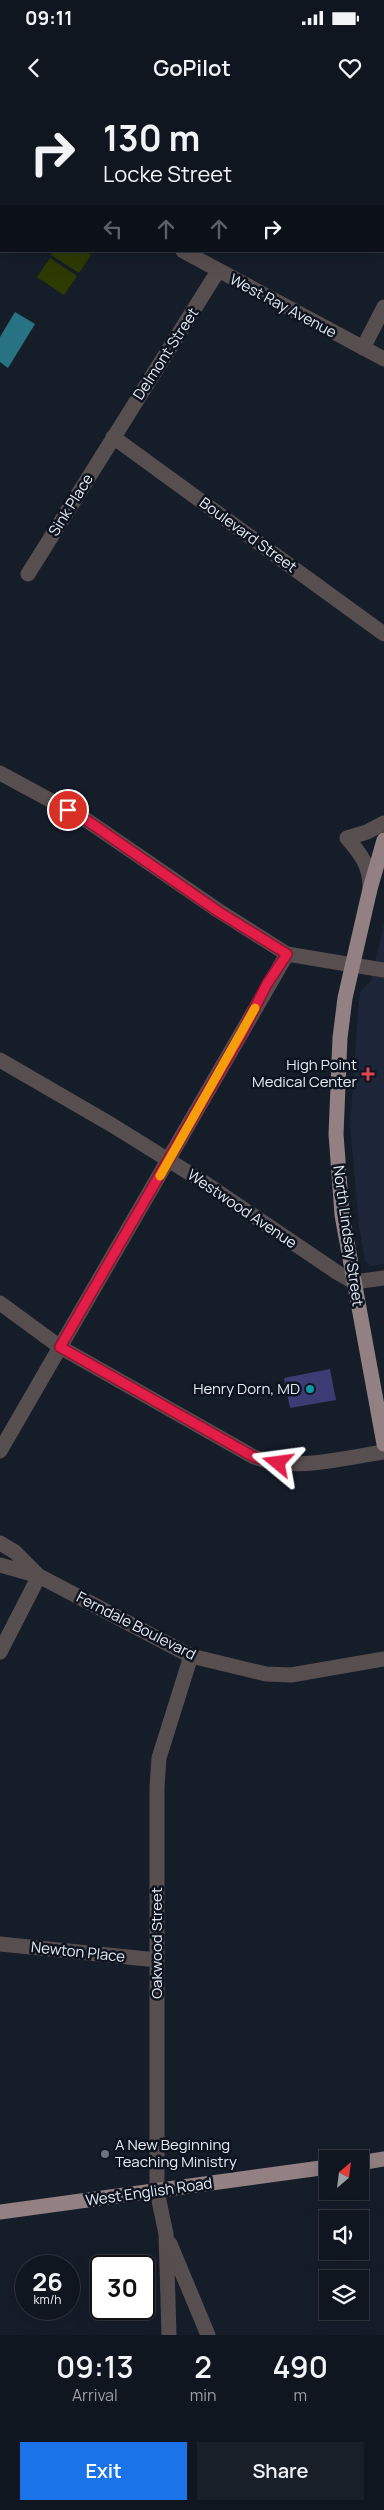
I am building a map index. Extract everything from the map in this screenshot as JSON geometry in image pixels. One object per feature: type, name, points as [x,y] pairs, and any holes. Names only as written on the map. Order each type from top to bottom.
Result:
[{"type":"main road","name":"North Lindsay Street","points":[[384,840],[370,889],[352,966],[340,1038],[336,1134],[342,1215],[384,1444]]},
{"type":"main road","points":[[369,2161],[384,2159]]},
{"type":"main road","name":"West English Road","points":[[0,2212],[319,2168]]},
{"type":"street","name":"West Ray Avenue","points":[[185,252],[384,359]]},
{"type":"street","name":"Delmont Street","points":[[113,436],[218,271]]},
{"type":"street","points":[[363,348],[384,307]]},
{"type":"street","name":"Sink Place","points":[[28,574],[113,436]]},
{"type":"street","name":"Boulevard Street","points":[[113,436],[384,634]]},
{"type":"street","points":[[0,773],[85,819],[219,912],[287,954],[384,970]]},
{"type":"street","points":[[370,889],[370,872],[365,860],[347,838],[367,832],[384,823]]},
{"type":"street","points":[[0,1451],[168,1161],[267,984],[287,954]]},
{"type":"street","name":"Westwood Avenue","points":[[0,1060],[112,1125],[338,1274],[354,1282]]},
{"type":"street","points":[[354,1282],[384,1278]]},
{"type":"street","points":[[0,1303],[60,1347],[263,1460],[295,1464],[384,1452]]},
{"type":"street","name":"Ferndale Boulevard","points":[[0,1543],[15,1552],[39,1576]]},
{"type":"street","name":"Ferndale Boulevard","points":[[0,1564],[39,1576],[191,1656],[266,1674],[291,1675],[384,1659]]},
{"type":"street","points":[[0,1652],[39,1576]]},
{"type":"street","name":"Oakwood Street","points":[[170,2335],[166,2234],[158,2191],[157,1960],[159,1758],[191,1656]]},
{"type":"street","name":"Newton Place","points":[[0,1944],[157,1960]]},
{"type":"street","name":"Oakwood Street","points":[[166,2234],[208,2335]]},
{"type":"shaded area","name":"High Point Medical Center","points":[[384,923],[384,1264],[371,1266],[365,1261],[359,1225],[350,1126],[359,1000],[361,990],[371,981]]},
{"type":"green space","points":[[53,252],[87,252],[91,255],[79,273],[51,255]]},
{"type":"green space","points":[[50,258],[77,276],[64,295],[37,277]]},
{"type":"water","points":[[15,312],[35,324],[8,368],[0,362],[0,337]]},
{"type":"building","name":"Henry Dorn, MD","points":[[330,1369],[336,1400],[290,1408],[284,1378]]},
{"type":"slow traffic","points":[[160,1176],[255,1008]]},
{"type":"place","name":"High Point Medical Center","points":[[368,1074]]},
{"type":"place","name":"Henry Dorn, MD","points":[[310,1389]]},
{"type":"place","name":"A New Beginning Teaching Ministry","points":[[105,2154]]},
{"type":"route","points":[[68,810],[85,819],[219,912],[287,954],[267,984],[243,1031],[60,1347],[254,1457],[278,1463]]}]
